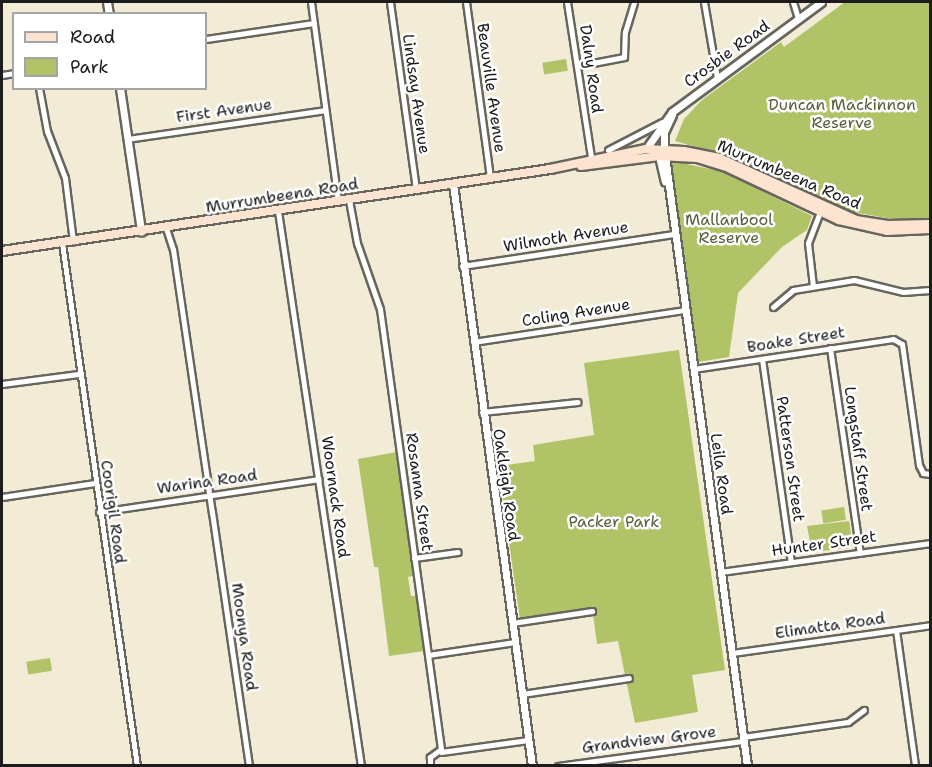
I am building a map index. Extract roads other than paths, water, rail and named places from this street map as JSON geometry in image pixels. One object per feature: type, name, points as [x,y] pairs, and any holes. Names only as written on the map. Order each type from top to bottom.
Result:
[{"type":"main road","name":"Murrumbeena Road","points":[[590,162],[646,149],[663,152],[717,164],[821,210],[876,229],[930,229]]},
{"type":"main road","name":"Murrumbeena Road","points":[[2,251],[674,150],[727,161],[821,210],[877,224],[930,224]]},
{"type":"street","points":[[310,2],[338,201]]},
{"type":"street","name":"Lindsay Avenue","points":[[390,2],[416,190]]},
{"type":"street","name":"Beauville Avenue","points":[[466,2],[490,178]]},
{"type":"street","name":"Dalny Road","points":[[567,2],[590,162]]},
{"type":"street","points":[[577,66],[624,57],[625,32],[634,11],[634,2]]},
{"type":"street","points":[[704,2],[717,78]]},
{"type":"street","points":[[793,2],[798,18]]},
{"type":"street","name":"Crosbie Road","points":[[608,150],[664,123],[679,106],[821,2]]},
{"type":"street","points":[[207,39],[314,23]]},
{"type":"street","points":[[39,90],[47,131],[65,178],[73,241]]},
{"type":"street","points":[[120,90],[141,231]]},
{"type":"street","name":"First Avenue","points":[[127,139],[325,110]]},
{"type":"street","points":[[646,149],[655,142],[664,123]]},
{"type":"street","points":[[664,123],[667,140],[674,150]]},
{"type":"street","name":"Leila Road","points":[[664,123],[663,152],[667,186],[747,765]]},
{"type":"street","name":"Oakleigh Road","points":[[450,184],[532,765]]},
{"type":"street","name":"Rosanna Street","points":[[351,199],[358,248],[378,300],[441,753]]},
{"type":"street","name":"Woornack Road","points":[[280,210],[361,765]]},
{"type":"street","points":[[813,286],[808,243],[821,210]]},
{"type":"street","name":"Moonya Road","points":[[169,227],[249,765]]},
{"type":"street","name":"Wilmoth Avenue","points":[[462,266],[674,234]]},
{"type":"street","name":"Coorigil Road","points":[[60,243],[137,765]]},
{"type":"street","points":[[773,307],[793,290],[854,280],[903,292],[930,290]]},
{"type":"street","name":"Coling Avenue","points":[[473,342],[684,310]]},
{"type":"street","name":"Boake Street","points":[[693,369],[893,339],[902,344],[919,465],[923,473],[930,474]]},
{"type":"street","name":"Longstaff Street","points":[[830,348],[860,553]]},
{"type":"street","name":"Patterson Street","points":[[762,359],[791,562]]},
{"type":"street","points":[[2,384],[78,374]]},
{"type":"street","points":[[483,412],[577,402]]},
{"type":"street","name":"Warina Road","points":[[99,512],[319,480]]},
{"type":"street","points":[[2,497],[95,483]]},
{"type":"street","name":"Hunter Street","points":[[721,572],[930,543]]},
{"type":"street","points":[[414,558],[458,552]]},
{"type":"street","points":[[512,623],[592,611]]},
{"type":"street","name":"Elimatta Road","points":[[732,653],[930,625]]},
{"type":"street","points":[[896,630],[915,765]]},
{"type":"street","points":[[428,655],[515,642]]},
{"type":"street","points":[[522,694],[629,678]]},
{"type":"street","name":"Grandview Grove","points":[[558,765],[848,722],[864,710]]},
{"type":"street","points":[[430,765],[431,756],[441,753],[528,740]]},
{"type":"park label","name":"Duncan Mackinnon Reserve","points":[[842,114]]},
{"type":"park label","name":"Mallanbool Reserve","points":[[729,229]]},
{"type":"park label","name":"Packer Park","points":[[614,522]]}]
